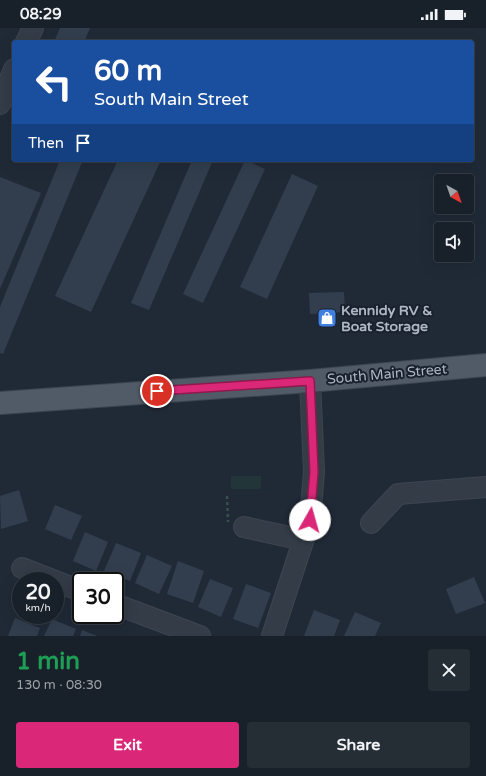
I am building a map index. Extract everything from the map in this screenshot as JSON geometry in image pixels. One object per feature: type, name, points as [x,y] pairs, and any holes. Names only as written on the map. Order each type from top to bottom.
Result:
[{"type":"main road","name":"South Main Street","points":[[0,403],[310,381],[486,365]]},
{"type":"street","points":[[27,40],[33,28]]},
{"type":"street","points":[[0,104],[12,73]]},
{"type":"street","points":[[272,636],[310,520],[314,484],[310,381]]},
{"type":"street","points":[[371,523],[398,494],[486,487]]},
{"type":"street","points":[[244,526],[303,540]]},
{"type":"street","points":[[22,568],[72,587]]},
{"type":"street","points":[[124,607],[200,636]]},
{"type":"green space","points":[[231,476],[261,476],[261,489],[231,489]]},
{"type":"building","points":[[60,28],[90,28],[85,40],[55,40]]},
{"type":"building","points":[[59,162],[82,162],[3,354],[0,353],[0,307]]},
{"type":"building","points":[[117,162],[160,162],[91,312],[55,296]]},
{"type":"building","points":[[191,162],[212,162],[149,310],[131,303]]},
{"type":"building","points":[[244,162],[249,162],[265,169],[203,303],[183,294]]},
{"type":"building","points":[[292,174],[318,186],[267,299],[240,287]]},
{"type":"building","points":[[0,177],[41,193],[0,289]]},
{"type":"building","points":[[344,292],[345,312],[310,314],[309,293]]},
{"type":"building","points":[[19,490],[28,521],[1,529],[0,496]]},
{"type":"building","points":[[55,505],[82,516],[71,540],[45,529]]},
{"type":"building","points":[[85,532],[108,542],[96,571],[73,561]]},
{"type":"building","points":[[116,543],[141,553],[130,581],[124,579],[124,572],[104,571]]},
{"type":"building","points":[[147,555],[172,566],[159,594],[135,583]]},
{"type":"building","points":[[178,561],[204,571],[193,603],[167,594]]},
{"type":"building","points":[[474,577],[485,603],[456,614],[446,589]]},
{"type":"building","points":[[210,579],[233,588],[221,617],[198,607]]},
{"type":"building","points":[[246,584],[271,593],[258,628],[233,619]]},
{"type":"building","points":[[314,610],[340,620],[334,636],[304,636]]},
{"type":"building","points":[[355,612],[381,623],[375,636],[344,636]]},
{"type":"building","points":[[13,624],[30,624],[40,628],[37,636],[8,636]]},
{"type":"building","points":[[50,624],[64,624],[76,629],[73,636],[44,636]]},
{"type":"building","points":[[82,630],[97,636],[80,636]]},
{"type":"place","name":"Kennidy RV & Boat Storage","points":[[327,318]]},
{"type":"route","points":[[157,391],[310,381],[314,472],[310,520]]}]
